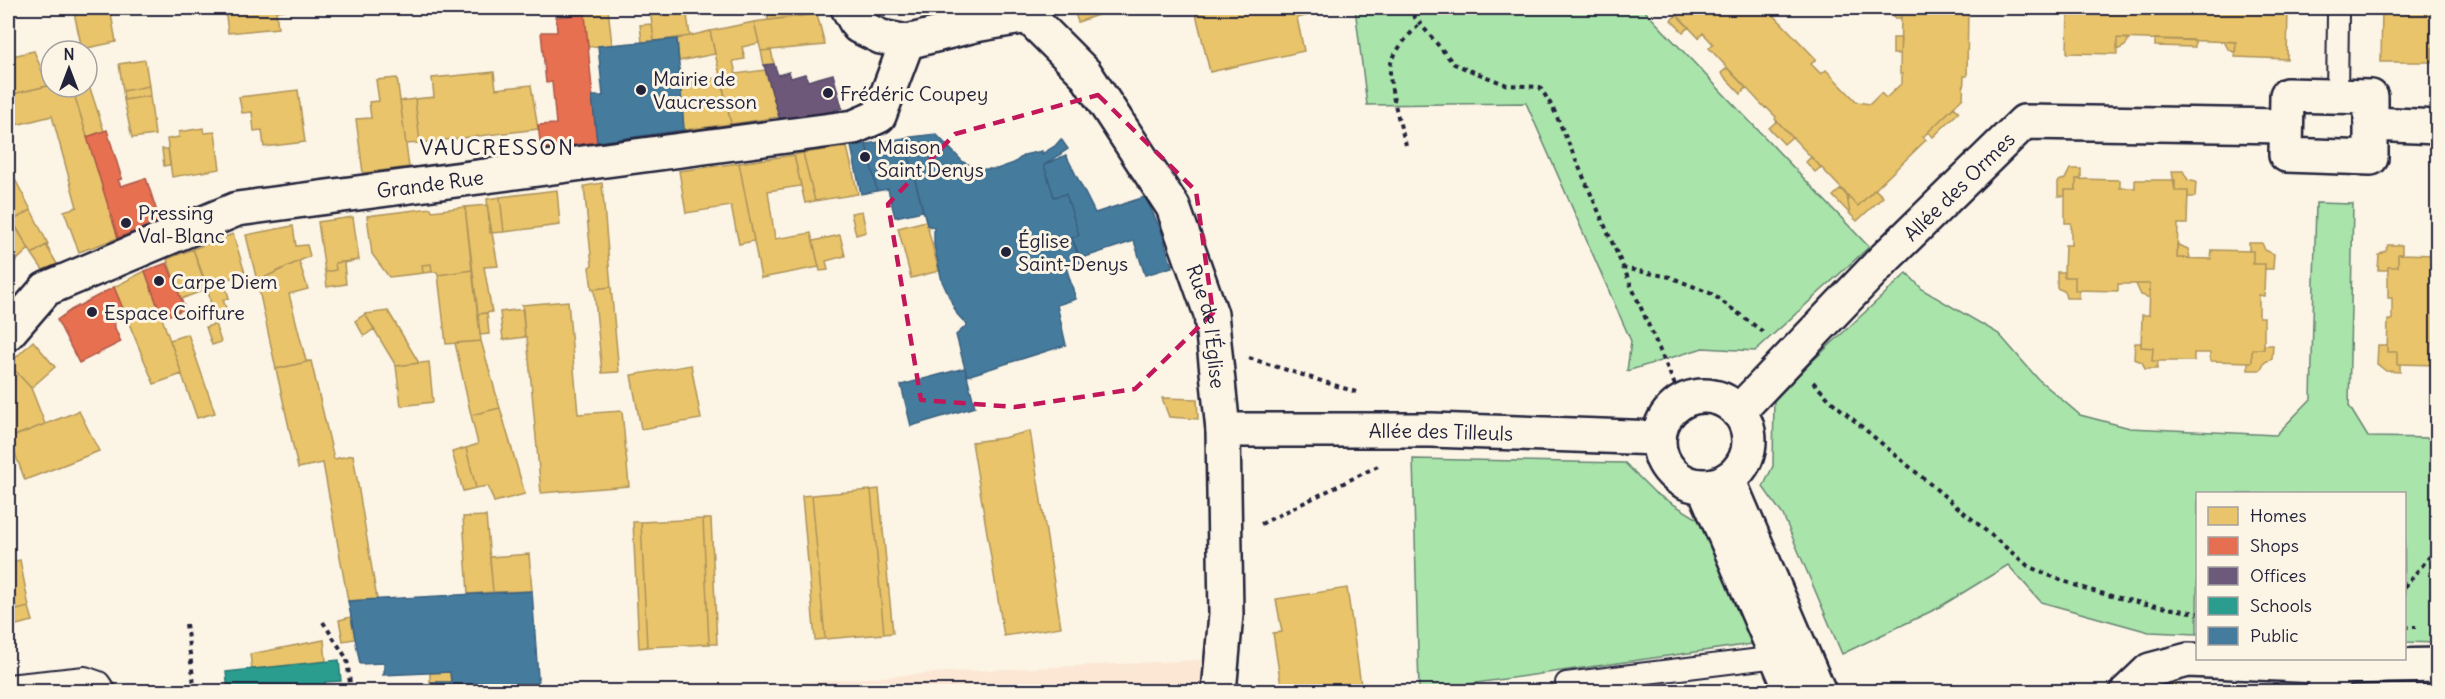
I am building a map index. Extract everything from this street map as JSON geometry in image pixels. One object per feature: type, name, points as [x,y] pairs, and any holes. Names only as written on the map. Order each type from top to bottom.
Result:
[{"type":"street","points":[[848,8],[858,26],[881,37],[907,42],[1032,12]]},
{"type":"street","name":"Rue de l'Église","points":[[1032,12],[1085,73],[1173,207],[1211,314],[1223,430],[1226,614],[1219,692]]},
{"type":"street","name":"Grande Rue","points":[[8,333],[46,289],[237,209],[854,127],[879,116],[907,42]]},
{"type":"street","points":[[2287,94],[2371,97],[2372,124],[2371,158],[2286,155],[2287,94]]},
{"type":"street","name":"Allée des Ormes","points":[[1738,412],[1885,258],[2024,122],[2286,126]]},
{"type":"street","points":[[2372,124],[2438,127]]},
{"type":"street","points":[[1697,396],[1712,397],[1727,402],[1738,412],[1746,425],[1749,440],[1747,455],[1740,469],[1716,483],[1686,482],[1670,472],[1663,462],[1658,438],[1662,423],[1670,410],[1683,401],[1697,396]]},
{"type":"street","name":"Allée des Tilleuls","points":[[1223,430],[1431,430],[1658,438]]},
{"type":"street","points":[[1716,483],[1789,653],[1819,692]]},
{"type":"street","points":[[1789,653],[1792,692]]},
{"type":"street","points":[[2127,692],[2150,670],[2188,660],[2333,679],[2438,665]]},
{"type":"lane","points":[[2337,96],[2338,14]]},
{"type":"lane","points":[[1566,683],[1789,653]]},
{"type":"lane","points":[[8,685],[86,677],[99,682],[105,692]]},
{"type":"path","points":[[1407,8],[1454,64],[1507,85],[1540,87],[1553,108],[1622,268],[1683,401]]},
{"type":"path","points":[[1406,145],[1392,92],[1390,65],[1403,41],[1420,21]]},
{"type":"path","points":[[1622,268],[1670,277],[1712,294],[1761,329],[1831,401],[2028,566],[2065,583],[2109,596],[2196,613]]},
{"type":"path","points":[[2406,585],[2438,547]]},
{"type":"path","points":[[323,622],[347,659],[351,692]]},
{"type":"path","points":[[186,624],[195,692]]},
{"type":"highlighted area","points":[[1098,95],[1196,191],[1213,313],[1135,389],[1015,407],[921,400],[888,204],[955,134]]},
{"type":"shaded area","points":[[1222,659],[1219,691],[673,692],[948,672]]},
{"type":"green space","points":[[1355,8],[1642,8],[1869,247],[1755,351],[1703,348],[1627,371],[1631,341],[1526,103],[1367,105]]},
{"type":"green space","points":[[2316,203],[2353,204],[2349,406],[2368,437],[2437,438],[2437,643],[2406,642],[2406,492],[2196,492],[2196,634],[2149,632],[2041,602],[2008,565],[1938,608],[1842,654],[1783,515],[1763,487],[1773,466],[1774,397],[1907,273],[1923,290],[1999,334],[2038,379],[2080,415],[2130,428],[2276,435],[2311,399]]},
{"type":"green space","points":[[1413,459],[1625,463],[1655,493],[1703,522],[1757,631],[1752,644],[1419,691]]},
{"type":"building: Homes","points":[[73,8],[110,8],[116,42],[99,46],[99,39],[80,39]]},
{"type":"building: Homes","points":[[225,8],[306,8],[276,11],[278,28],[228,33]]},
{"type":"building: Homes","points":[[567,8],[584,8],[585,14],[568,15]]},
{"type":"building: Homes","points":[[608,8],[612,45],[588,47],[584,9]]},
{"type":"building: Homes","points":[[650,8],[686,8],[690,36],[654,41]]},
{"type":"building: Homes","points":[[767,8],[816,8],[817,14],[768,20]]},
{"type":"building: Homes","points":[[1073,8],[1117,8],[1078,22]]},
{"type":"building: Homes","points":[[1221,8],[1321,8],[1322,12],[1297,18],[1304,51],[1210,72],[1196,14]]},
{"type":"building: Homes","points":[[1670,8],[1767,8],[1816,59],[1811,64],[1821,74],[1826,70],[1857,102],[1870,104],[1881,93],[1886,98],[1902,83],[1902,74],[1900,74],[1901,8],[1968,8],[1967,76],[1964,76],[1963,98],[1923,137],[1926,140],[1858,206],[1709,48],[1713,44],[1703,33],[1699,38]]},
{"type":"building: Homes","points":[[1894,8],[1901,8],[1901,18],[1894,18]]},
{"type":"building: Homes","points":[[2068,8],[2288,8],[2287,59],[2235,57],[2236,42],[2117,38],[2117,54],[2067,53]]},
{"type":"building: Homes","points":[[2382,8],[2438,8],[2438,48],[2432,48],[2432,62],[2381,62]]},
{"type":"building: Homes","points":[[817,14],[825,45],[761,51],[754,22]]},
{"type":"building: Homes","points":[[1677,15],[1689,27],[1683,32],[1671,20]]},
{"type":"building: Homes","points":[[754,22],[759,43],[742,47],[745,59],[733,61],[736,74],[765,70],[779,117],[731,124],[710,31]]},
{"type":"building: Homes","points":[[652,24],[654,41],[642,42],[640,25]]},
{"type":"building: Homes","points":[[710,31],[715,54],[679,61],[677,39]]},
{"type":"building: Homes","points":[[1893,38],[1901,38],[1900,54],[1893,54]]},
{"type":"building: Homes","points":[[2117,38],[2129,39],[2125,46],[2117,50]]},
{"type":"building: Homes","points":[[2155,39],[2195,40],[2195,47],[2155,46]]},
{"type":"building: Homes","points":[[2224,41],[2236,42],[2235,53],[2228,49]]},
{"type":"building: Homes","points":[[2432,48],[2438,48],[2438,57],[2432,59]]},
{"type":"building: Homes","points":[[771,50],[774,64],[764,65],[761,51]]},
{"type":"building: Homes","points":[[34,51],[39,64],[39,88],[8,95],[8,57]]},
{"type":"building: Homes","points":[[145,60],[149,86],[123,91],[119,64]]},
{"type":"building: Homes","points":[[1727,68],[1746,88],[1741,94],[1721,73]]},
{"type":"building: Homes","points":[[494,72],[496,89],[531,85],[538,129],[420,143],[415,99],[434,97],[432,78]]},
{"type":"building: Homes","points":[[721,77],[731,124],[684,130],[680,84]]},
{"type":"building: Homes","points":[[397,78],[409,167],[363,173],[356,119],[371,118],[369,102],[379,101],[376,80]]},
{"type":"building: Homes","points":[[149,86],[150,96],[124,100],[123,91]]},
{"type":"building: Homes","points":[[39,88],[39,99],[76,99],[118,238],[79,252],[64,211],[77,207],[52,116],[8,127],[8,95]]},
{"type":"building: Homes","points":[[298,90],[305,142],[264,147],[262,130],[254,131],[252,112],[242,113],[239,97]]},
{"type":"building: Homes","points":[[150,96],[155,135],[132,138],[124,100]]},
{"type":"building: Homes","points":[[76,99],[94,99],[104,131],[87,137]]},
{"type":"building: Homes","points":[[415,99],[420,143],[406,144],[400,101]]},
{"type":"building: Homes","points":[[1954,107],[1959,112],[1933,137],[1928,132]]},
{"type":"building: Homes","points":[[1777,121],[1792,137],[1784,144],[1769,128]]},
{"type":"building: Homes","points":[[203,128],[204,133],[215,132],[220,169],[172,177],[167,139],[179,137],[179,132]]},
{"type":"building: Homes","points":[[847,147],[858,194],[815,201],[803,153]]},
{"type":"building: Homes","points":[[162,149],[168,149],[170,165],[164,166]]},
{"type":"building: Homes","points":[[803,153],[815,201],[805,203],[794,155]]},
{"type":"building: Homes","points":[[794,155],[801,186],[768,191],[775,239],[811,233],[819,267],[761,278],[739,163]]},
{"type":"building: Homes","points":[[1811,157],[1821,167],[1815,172],[1806,162]]},
{"type":"building: Homes","points":[[739,163],[754,241],[739,244],[731,206],[686,213],[679,171]]},
{"type":"building: Homes","points":[[8,166],[31,210],[12,221],[8,213]]},
{"type":"building: Homes","points":[[2070,169],[2081,169],[2081,179],[2076,179],[2076,190],[2065,190],[2065,196],[2058,196],[2058,181],[2065,179]]},
{"type":"building: Homes","points":[[2172,171],[2183,171],[2188,180],[2196,182],[2195,197],[2188,197],[2188,191],[2175,191]]},
{"type":"building: Homes","points":[[2076,179],[2120,180],[2120,188],[2135,188],[2135,180],[2175,180],[2175,191],[2188,191],[2187,224],[2178,224],[2177,258],[2211,259],[2212,250],[2253,251],[2253,264],[2265,264],[2264,296],[2259,295],[2259,317],[2264,317],[2264,349],[2252,349],[2252,362],[2210,361],[2210,353],[2194,353],[2194,361],[2152,361],[2153,348],[2141,347],[2142,315],[2149,315],[2150,284],[2118,284],[2118,291],[2075,290],[2075,277],[2064,277],[2064,272],[2065,245],[2071,245],[2071,223],[2065,223],[2065,190],[2076,190]]},
{"type":"building: Homes","points":[[602,183],[611,287],[592,289],[589,267],[592,265],[584,186]]},
{"type":"building: Homes","points":[[1841,189],[1847,196],[1850,214],[1833,196]]},
{"type":"building: Homes","points":[[1875,189],[1883,197],[1857,221],[1850,214],[1847,196],[1858,206]]},
{"type":"building: Homes","points":[[557,190],[560,225],[504,232],[500,197]]},
{"type":"building: Homes","points":[[500,197],[504,232],[490,233],[487,199]]},
{"type":"building: Homes","points":[[487,205],[498,266],[484,267],[492,312],[478,314],[465,207]]},
{"type":"building: Homes","points":[[465,207],[472,270],[438,275],[437,272],[432,272],[431,264],[422,265],[423,273],[389,277],[372,254],[367,216],[431,208],[432,211]]},
{"type":"building: Homes","points":[[31,210],[48,244],[32,254],[12,221]]},
{"type":"building: Homes","points":[[862,211],[866,232],[856,235],[851,213]]},
{"type":"building: Homes","points":[[8,213],[29,249],[8,268]]},
{"type":"building: Homes","points":[[353,217],[359,260],[335,263],[336,270],[325,272],[318,222]]},
{"type":"building: Homes","points":[[926,221],[939,271],[911,278],[898,228]]},
{"type":"building: Homes","points":[[293,226],[296,246],[307,245],[310,256],[257,281],[246,235]]},
{"type":"building: Homes","points":[[233,234],[245,273],[224,281],[229,298],[223,300],[228,313],[214,319],[207,286],[193,249]]},
{"type":"building: Homes","points":[[840,235],[845,256],[826,261],[828,270],[820,271],[813,241]]},
{"type":"building: Homes","points":[[2249,243],[2262,243],[2265,250],[2274,254],[2273,269],[2265,269],[2265,264],[2253,264],[2253,251],[2249,251]]},
{"type":"building: Homes","points":[[2177,244],[2188,249],[2190,258],[2177,258]]},
{"type":"building: Homes","points":[[46,245],[57,264],[43,270],[32,254]]},
{"type":"building: Homes","points":[[2388,245],[2402,245],[2402,254],[2398,254],[2398,267],[2378,270],[2379,255],[2386,251]]},
{"type":"building: Homes","points":[[193,249],[207,289],[181,299],[167,259]]},
{"type":"building: Homes","points":[[2398,254],[2438,255],[2438,365],[2397,364],[2397,352],[2387,352],[2388,320],[2392,320],[2392,298],[2388,298],[2388,267],[2398,267]]},
{"type":"building: Homes","points":[[359,260],[344,263],[346,284],[327,287],[325,272],[336,270],[335,263]]},
{"type":"building: Homes","points":[[299,261],[308,289],[289,294],[306,361],[311,361],[276,369],[257,281]]},
{"type":"building: Homes","points":[[431,264],[432,272],[423,273],[422,265]]},
{"type":"building: Homes","points":[[472,270],[481,341],[446,344],[438,275]]},
{"type":"building: Homes","points":[[145,271],[182,374],[154,384],[114,287]]},
{"type":"building: Homes","points":[[2057,272],[2064,272],[2064,277],[2075,277],[2075,290],[2079,291],[2079,298],[2066,298],[2064,291],[2057,288]]},
{"type":"building: Homes","points":[[2136,284],[2150,284],[2150,298],[2141,295]]},
{"type":"building: Homes","points":[[611,287],[619,372],[602,373],[594,289]]},
{"type":"building: Homes","points":[[568,301],[578,414],[622,411],[629,486],[541,493],[522,305]]},
{"type":"building: Homes","points":[[523,309],[525,337],[503,340],[500,312]]},
{"type":"building: Homes","points":[[388,311],[419,363],[396,366],[365,314]]},
{"type":"building: Homes","points":[[487,313],[489,334],[480,335],[478,314]]},
{"type":"building: Homes","points":[[365,314],[374,329],[364,336],[355,321]]},
{"type":"building: Homes","points":[[215,324],[221,342],[212,345],[206,327]]},
{"type":"building: Homes","points":[[188,334],[215,413],[197,418],[170,340]]},
{"type":"building: Homes","points":[[33,341],[55,367],[31,388],[9,364]]},
{"type":"building: Homes","points":[[481,341],[500,408],[471,415],[455,343]]},
{"type":"building: Homes","points":[[2135,343],[2141,343],[2141,347],[2153,348],[2152,361],[2158,361],[2157,369],[2145,369],[2142,362],[2134,359]]},
{"type":"building: Homes","points":[[2264,345],[2273,345],[2272,359],[2265,362],[2261,370],[2248,370],[2248,362],[2252,362],[2252,349],[2264,349]]},
{"type":"building: Homes","points":[[2378,345],[2387,345],[2387,352],[2397,352],[2400,372],[2386,371],[2377,364]]},
{"type":"building: Homes","points":[[311,361],[334,459],[353,455],[377,599],[348,601],[323,463],[298,468],[276,369]]},
{"type":"building: Homes","points":[[429,362],[433,402],[401,406],[396,366]]},
{"type":"building: Homes","points":[[9,364],[31,388],[45,424],[8,439]]},
{"type":"building: Homes","points":[[691,365],[701,419],[641,429],[631,375]]},
{"type":"building: Homes","points":[[1162,398],[1197,399],[1198,419],[1169,417]]},
{"type":"building: Homes","points":[[500,408],[525,494],[494,502],[488,486],[476,488],[466,448],[478,444],[471,415]]},
{"type":"building: Homes","points":[[79,411],[99,451],[25,480],[9,438]]},
{"type":"building: Homes","points":[[1030,431],[1061,627],[1004,636],[972,442],[1003,438]]},
{"type":"building: Homes","points":[[466,448],[476,488],[463,491],[452,452]]},
{"type":"building: Homes","points":[[879,489],[893,633],[884,634],[871,490]]},
{"type":"building: Homes","points":[[871,490],[884,634],[825,639],[812,495]]},
{"type":"building: Homes","points":[[812,495],[825,639],[815,640],[802,496]]},
{"type":"building: Homes","points":[[486,516],[493,592],[468,594],[463,517]]},
{"type":"building: Homes","points":[[703,519],[709,644],[647,647],[641,522]]},
{"type":"building: Homes","points":[[703,519],[711,519],[717,644],[709,644]]},
{"type":"building: Homes","points":[[633,522],[641,522],[647,647],[639,648]]},
{"type":"building: Homes","points":[[529,554],[532,591],[493,592],[490,557]]},
{"type":"building: Homes","points":[[20,560],[29,607],[8,612],[8,563]]},
{"type":"building: Homes","points":[[1347,588],[1362,692],[1282,692],[1273,633],[1282,632],[1276,599]]},
{"type":"building: Homes","points":[[29,607],[33,621],[8,627],[8,612]]},
{"type":"building: Homes","points":[[351,617],[355,639],[343,641],[339,620]]},
{"type":"building: Homes","points":[[324,640],[326,661],[252,669],[250,654]]},
{"type":"building: Homes","points":[[450,672],[451,682],[430,682],[430,673]]},
{"type":"building: Homes","points":[[2166,675],[2187,692],[2152,692]]},
{"type":"building: Shops","points":[[585,14],[597,142],[541,149],[538,125],[556,124],[552,82],[546,83],[541,32],[557,32],[556,17]]},
{"type":"building: Shops","points":[[107,130],[122,179],[118,180],[121,186],[146,178],[160,221],[118,238],[87,137]]},
{"type":"building: Shops","points":[[167,263],[185,309],[162,318],[145,271]]},
{"type":"building: Shops","points":[[114,287],[124,311],[114,314],[115,328],[121,342],[79,363],[57,320]]},
{"type":"building: Offices","points":[[774,64],[778,75],[789,72],[791,78],[805,74],[808,81],[833,74],[842,108],[782,127],[764,65]]},
{"type":"building: Schools","points":[[339,660],[341,681],[325,682],[326,689],[302,692],[228,692],[226,672]]},
{"type":"building: Public","name":"Mairie de Vaucresson","points":[[677,39],[684,130],[597,142],[592,96],[603,96],[598,46]]},
{"type":"building: Public","name":"Église Saint-Denys","points":[[936,134],[963,162],[979,169],[997,169],[1014,163],[1024,155],[1042,151],[1042,154],[1061,139],[1068,149],[1044,165],[1054,197],[1066,194],[1079,235],[1072,238],[1082,262],[1066,267],[1076,299],[1057,305],[1066,345],[967,376],[956,335],[967,325],[957,314],[942,281],[934,245],[934,228],[927,225],[904,138]]},
{"type":"building: Public","points":[[904,138],[923,211],[895,217],[888,189],[877,191],[866,144]]},
{"type":"building: Public","points":[[866,144],[877,191],[861,194],[851,146]]},
{"type":"building: Public","points":[[1066,155],[1095,213],[1145,197],[1161,230],[1172,267],[1145,275],[1134,241],[1079,259],[1072,238],[1079,235],[1066,194],[1054,197],[1044,165]]},
{"type":"building: Public","points":[[965,368],[975,407],[911,426],[901,385]]},
{"type":"building: Public","points":[[532,591],[539,692],[431,692],[431,682],[451,682],[450,672],[384,675],[384,663],[360,664],[348,601]]},
{"type":"place","name":"Mairie de Vaucresson","points":[[641,90]]},
{"type":"place","name":"Frédéric Coupey","points":[[828,93]]},
{"type":"place","name":"Maison Saint Denys","points":[[865,157]]},
{"type":"place","name":"Pressing Val-Blanc","points":[[126,223]]},
{"type":"place","name":"Église Saint-Denys","points":[[1006,252]]},
{"type":"place","name":"Carpe Diem","points":[[159,281]]},
{"type":"place","name":"Espace Coiffure","points":[[92,312]]},
{"type":"district","name":"VAUCRESSON","points":[[497,147]]}]
